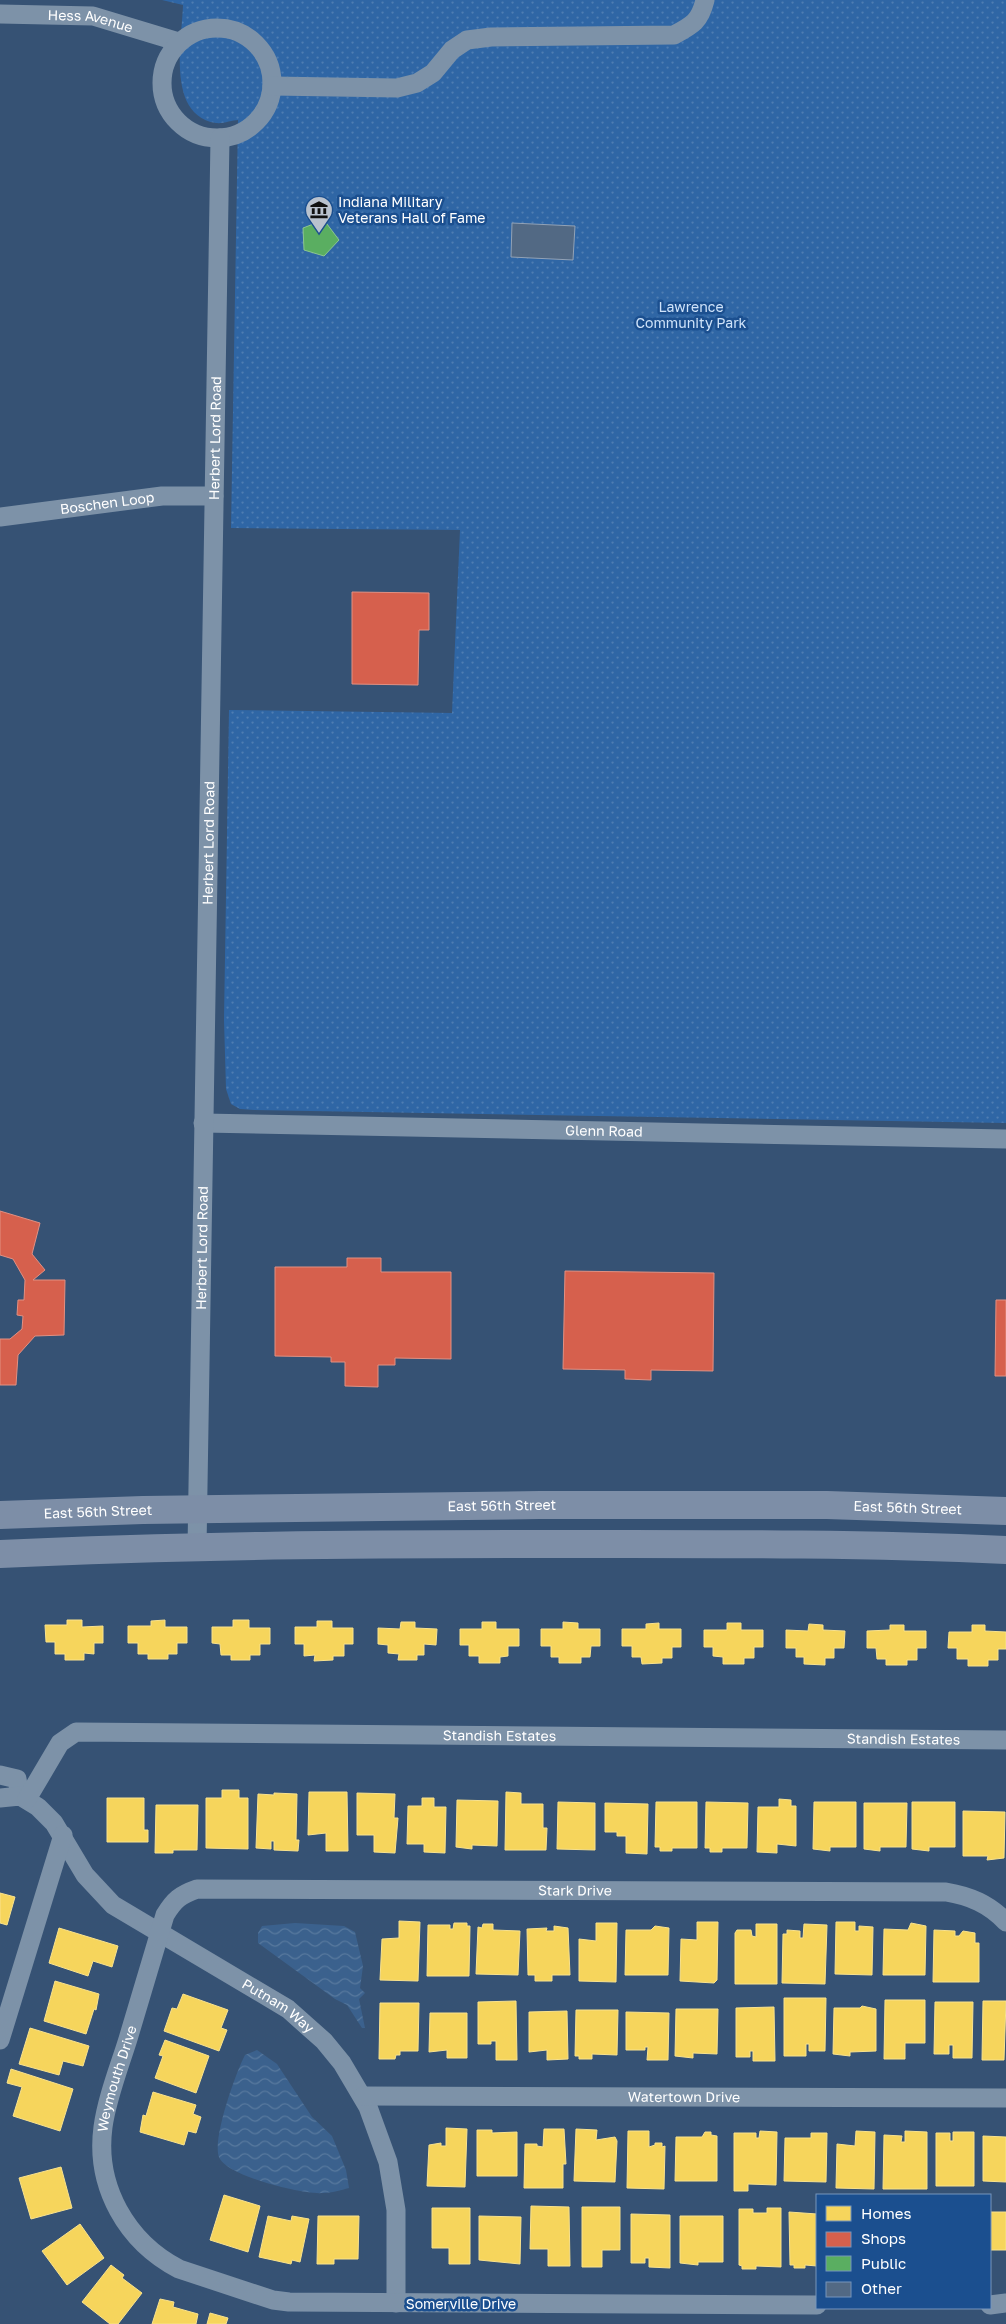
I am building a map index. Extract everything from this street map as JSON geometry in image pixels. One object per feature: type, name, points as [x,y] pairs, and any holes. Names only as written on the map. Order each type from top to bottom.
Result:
[{"type":"main road","name":"East 56th Street","points":[[0,1515],[196,1509],[540,1505],[827,1505],[1006,1511]]},
{"type":"main road","points":[[0,1554],[197,1548],[633,1544],[1006,1550]]},
{"type":"street","points":[[272,86],[397,88],[416,83],[434,72],[452,50],[467,40],[491,37],[674,34],[690,27],[701,15],[705,0]]},
{"type":"street","name":"Hess Avenue","points":[[0,14],[93,16],[179,42]]},
{"type":"street","points":[[209,28],[225,28],[241,33],[254,42],[265,55],[271,70],[272,86],[269,102],[262,116],[250,128],[236,135],[220,138],[200,136],[183,128],[170,113],[162,95],[161,76],[167,57],[179,42],[193,33],[209,28]]},
{"type":"street","name":"Herbert Lord Road","points":[[197,1548],[196,1509],[220,138]]},
{"type":"street","name":"Boschen Loop","points":[[0,517],[162,496],[214,496]]},
{"type":"street","name":"Glenn Road","points":[[203,1123],[1006,1140]]},
{"type":"street","name":"Standish Estates","points":[[23,1798],[60,1743],[76,1732],[1006,1740]]},
{"type":"street","name":"Putnam Way","points":[[0,1775],[17,1779],[23,1798],[49,1816],[63,1835],[86,1875],[113,1905],[288,2009],[333,2052],[363,2096],[384,2145],[394,2194],[396,2303]]},
{"type":"street","points":[[0,1798],[23,1798]]},
{"type":"street","points":[[0,2040],[63,1835]]},
{"type":"street","name":"Stark Drive","points":[[160,1933],[172,1902],[181,1894],[197,1889],[946,1892],[971,1898],[987,1905],[1006,1922]]},
{"type":"street","name":"Weymouth Drive","points":[[126,2224],[114,2203],[106,2179],[103,2161],[103,2130],[107,2108],[160,1933]]},
{"type":"street","name":"Watertown Drive","points":[[363,2096],[1006,2098]]},
{"type":"street","name":"Somerville Drive","points":[[126,2224],[147,2247],[179,2269],[273,2300],[396,2303],[816,2305]]},
{"type":"street","points":[[991,2305],[1006,2303]]},
{"type":"green space","name":"Lawrence Community Park","points":[[162,0],[1006,0],[1006,1123],[254,1110],[240,1109],[231,1104],[226,1089],[224,1020],[229,710],[452,713],[460,530],[231,528],[238,120],[216,123],[200,117],[190,106],[183,92],[180,74],[183,5]]},
{"type":"water","points":[[295,1923],[344,1926],[355,1932],[363,1966],[360,1988],[365,1993],[359,1999],[365,2028],[362,2028],[347,2005],[335,1999],[258,1943],[258,1933],[262,1926]]},
{"type":"water","points":[[257,2050],[277,2064],[312,2117],[332,2136],[346,2170],[349,2188],[323,2193],[299,2191],[266,2183],[235,2171],[219,2157],[219,2136],[231,2090],[245,2055]]},
{"type":"building: Homes","points":[[67,1620],[82,1620],[82,1627],[103,1626],[103,1643],[94,1643],[94,1654],[84,1653],[84,1660],[65,1660],[65,1654],[55,1654],[55,1642],[46,1642],[45,1625],[67,1625]]},
{"type":"building: Homes","points":[[165,1620],[165,1627],[187,1627],[187,1643],[177,1643],[177,1654],[168,1654],[168,1659],[148,1659],[148,1654],[138,1654],[138,1643],[128,1643],[128,1626],[151,1626],[151,1621]]},
{"type":"building: Homes","points":[[233,1620],[249,1620],[249,1628],[270,1628],[270,1644],[260,1644],[260,1655],[250,1655],[250,1660],[231,1660],[231,1655],[221,1655],[220,1644],[212,1643],[212,1627],[233,1627]]},
{"type":"building: Homes","points":[[317,1621],[332,1621],[332,1628],[353,1628],[353,1644],[344,1644],[344,1656],[333,1656],[333,1660],[314,1661],[315,1655],[304,1656],[304,1644],[295,1644],[295,1627],[317,1627]]},
{"type":"building: Homes","points":[[401,1622],[415,1622],[415,1628],[437,1629],[436,1645],[424,1644],[424,1655],[417,1655],[417,1660],[398,1660],[399,1654],[388,1653],[388,1645],[378,1644],[378,1628],[400,1629]]},
{"type":"building: Homes","points":[[482,1622],[496,1622],[496,1629],[519,1629],[519,1646],[508,1646],[508,1656],[500,1657],[500,1663],[479,1663],[479,1656],[469,1656],[469,1645],[460,1645],[460,1629],[482,1629]]},
{"type":"building: Homes","points":[[563,1622],[578,1623],[578,1629],[600,1629],[600,1646],[591,1646],[590,1657],[581,1657],[581,1663],[559,1663],[559,1657],[551,1657],[551,1646],[541,1646],[541,1629],[563,1629]]},
{"type":"building: Homes","points":[[659,1623],[659,1629],[681,1629],[681,1647],[672,1647],[672,1658],[662,1658],[662,1663],[642,1664],[641,1657],[632,1657],[632,1646],[622,1646],[622,1629],[646,1629],[646,1624]]},
{"type":"building: Homes","points":[[727,1623],[741,1623],[741,1630],[763,1630],[763,1647],[754,1647],[754,1658],[744,1658],[744,1664],[723,1664],[723,1657],[713,1656],[713,1647],[704,1647],[704,1630],[727,1630]]},
{"type":"building: Homes","points":[[809,1624],[823,1625],[823,1630],[845,1631],[844,1648],[834,1648],[834,1658],[825,1658],[825,1665],[804,1664],[804,1657],[796,1657],[796,1648],[786,1648],[786,1630],[808,1631]]},
{"type":"building: Homes","points":[[890,1625],[904,1625],[904,1631],[926,1631],[926,1648],[917,1648],[917,1660],[907,1660],[907,1665],[886,1665],[886,1659],[877,1659],[876,1648],[867,1648],[867,1631],[890,1630]]},
{"type":"building: Homes","points":[[972,1625],[985,1625],[985,1631],[1006,1632],[1006,1649],[998,1649],[998,1660],[988,1660],[988,1666],[968,1666],[968,1659],[957,1659],[957,1648],[948,1648],[949,1632],[972,1632]]},
{"type":"building: Homes","points":[[222,1790],[239,1790],[239,1798],[248,1798],[248,1849],[206,1848],[206,1798],[222,1798]]},
{"type":"building: Homes","points":[[309,1792],[347,1792],[348,1851],[326,1851],[326,1833],[308,1835]]},
{"type":"building: Homes","points":[[506,1792],[521,1793],[521,1804],[543,1804],[543,1828],[547,1828],[546,1850],[505,1850]]},
{"type":"building: Homes","points":[[274,1793],[297,1794],[296,1840],[299,1840],[298,1851],[274,1850],[274,1841],[271,1841],[271,1849],[256,1848],[258,1794],[274,1795]]},
{"type":"building: Homes","points":[[357,1793],[395,1794],[394,1818],[398,1818],[395,1853],[374,1852],[374,1835],[357,1835]]},
{"type":"building: Homes","points":[[107,1798],[144,1798],[144,1830],[148,1830],[148,1842],[107,1842]]},
{"type":"building: Homes","points":[[422,1798],[434,1798],[434,1807],[446,1807],[445,1853],[424,1852],[424,1844],[407,1844],[408,1806],[422,1806]]},
{"type":"building: Homes","points":[[779,1799],[791,1800],[791,1806],[796,1806],[796,1846],[777,1844],[777,1853],[757,1852],[758,1807],[779,1807]]},
{"type":"building: Homes","points":[[457,1800],[498,1801],[497,1846],[472,1845],[472,1849],[456,1847]]},
{"type":"building: Homes","points":[[558,1802],[595,1803],[595,1850],[557,1849]]},
{"type":"building: Homes","points":[[656,1802],[697,1802],[697,1848],[672,1848],[672,1851],[660,1851],[660,1847],[655,1847]]},
{"type":"building: Homes","points":[[706,1802],[748,1803],[747,1848],[722,1848],[722,1852],[710,1852],[710,1848],[705,1848]]},
{"type":"building: Homes","points":[[814,1802],[856,1802],[856,1847],[830,1847],[830,1851],[813,1849]]},
{"type":"building: Homes","points":[[912,1802],[955,1802],[955,1847],[929,1847],[929,1851],[912,1849]]},
{"type":"building: Homes","points":[[605,1803],[648,1804],[647,1854],[626,1853],[626,1836],[617,1836],[617,1832],[605,1832]]},
{"type":"building: Homes","points":[[864,1803],[907,1803],[906,1847],[880,1847],[880,1851],[864,1849]]},
{"type":"building: Homes","points":[[156,1805],[198,1805],[197,1850],[173,1850],[173,1853],[155,1853]]},
{"type":"building: Homes","points":[[963,1811],[1005,1812],[1004,1858],[987,1860],[988,1856],[963,1856]]},
{"type":"building: Homes","points":[[0,1893],[15,1897],[7,1925],[0,1923]]},
{"type":"building: Homes","points":[[399,1921],[420,1922],[418,1981],[380,1980],[382,1939],[399,1938]]},
{"type":"building: Homes","points":[[697,1922],[718,1922],[717,1980],[714,1983],[680,1981],[681,1939],[697,1940]]},
{"type":"building: Homes","points":[[836,1922],[855,1922],[855,1931],[859,1931],[859,1926],[873,1927],[872,1975],[835,1974]]},
{"type":"building: Homes","points":[[454,1923],[467,1923],[467,1926],[470,1926],[469,1976],[427,1976],[428,1925],[450,1925],[450,1929],[453,1929]]},
{"type":"building: Homes","points":[[596,1923],[617,1923],[616,1982],[579,1981],[579,1939],[596,1941]]},
{"type":"building: Homes","points":[[911,1923],[926,1926],[925,1975],[883,1975],[884,1929],[908,1930]]},
{"type":"building: Homes","points":[[483,1924],[493,1924],[493,1930],[520,1931],[518,1975],[476,1974],[478,1927],[482,1928]]},
{"type":"building: Homes","points":[[756,1924],[777,1924],[777,1984],[735,1984],[735,1933],[737,1930],[751,1930],[752,1936],[756,1937]]},
{"type":"building: Homes","points":[[804,1924],[827,1925],[825,1984],[782,1983],[783,1934],[787,1934],[787,1930],[800,1931],[800,1938],[803,1938]]},
{"type":"building: Homes","points":[[554,1926],[568,1928],[570,1975],[552,1975],[552,1981],[535,1981],[535,1975],[528,1975],[527,1929],[547,1928],[546,1931],[554,1931]]},
{"type":"building: Homes","points":[[655,1926],[669,1928],[668,1975],[625,1975],[626,1930],[651,1930]]},
{"type":"building: Homes","points":[[59,1928],[118,1946],[112,1967],[93,1961],[88,1976],[49,1963]]},
{"type":"building: Homes","points":[[934,1930],[955,1931],[955,1936],[959,1936],[963,1931],[975,1933],[975,1943],[979,1943],[979,1982],[933,1982]]},
{"type":"building: Homes","points":[[55,1981],[99,1994],[96,2010],[94,2009],[86,2034],[44,2021]]},
{"type":"building: Homes","points":[[183,1994],[228,2010],[221,2028],[227,2030],[219,2051],[164,2031],[172,2008],[177,2009]]},
{"type":"building: Homes","points":[[784,1998],[826,1998],[825,2051],[809,2051],[809,2044],[806,2044],[806,2056],[784,2056]]},
{"type":"building: Homes","points":[[885,2000],[925,2000],[925,2043],[905,2043],[905,2059],[884,2059]]},
{"type":"building: Homes","points":[[516,2001],[517,2060],[496,2060],[496,2041],[491,2041],[491,2044],[478,2044],[478,2002]]},
{"type":"building: Homes","points":[[983,2001],[1006,2001],[1004,2060],[982,2060]]},
{"type":"building: Homes","points":[[935,2002],[973,2002],[972,2058],[953,2058],[953,2045],[949,2045],[949,2054],[934,2054]]},
{"type":"building: Homes","points":[[380,2003],[419,2003],[418,2051],[400,2051],[400,2055],[396,2055],[395,2059],[379,2059]]},
{"type":"building: Homes","points":[[862,2006],[876,2009],[876,2051],[850,2052],[850,2056],[833,2054],[834,2008],[860,2008]]},
{"type":"building: Homes","points":[[774,2007],[775,2061],[753,2061],[753,2051],[750,2051],[750,2057],[736,2057],[736,2008]]},
{"type":"building: Homes","points":[[676,2009],[718,2009],[717,2054],[693,2053],[693,2058],[675,2056]]},
{"type":"building: Homes","points":[[576,2010],[618,2010],[617,2055],[592,2054],[592,2059],[579,2059],[579,2056],[575,2056]]},
{"type":"building: Homes","points":[[567,2011],[568,2059],[547,2060],[547,2050],[529,2052],[529,2012]]},
{"type":"building: Homes","points":[[626,2012],[669,2013],[668,2060],[647,2060],[648,2047],[645,2047],[645,2050],[626,2050]]},
{"type":"building: Homes","points":[[430,2013],[467,2013],[467,2058],[447,2058],[447,2050],[429,2052]]},
{"type":"building: Homes","points":[[30,2028],[89,2046],[83,2066],[63,2061],[59,2075],[19,2064]]},
{"type":"building: Homes","points":[[165,2040],[209,2056],[196,2093],[155,2078],[163,2056],[159,2055]]},
{"type":"building: Homes","points":[[11,2069],[73,2089],[60,2131],[13,2116],[22,2087],[7,2083]]},
{"type":"building: Homes","points":[[153,2092],[196,2105],[193,2114],[201,2117],[196,2133],[188,2131],[184,2145],[140,2132],[143,2115],[146,2116]]},
{"type":"building: Homes","points":[[446,2128],[467,2129],[465,2187],[427,2186],[429,2145],[441,2143],[441,2146],[446,2146]]},
{"type":"building: Homes","points":[[544,2129],[564,2129],[566,2164],[563,2164],[563,2188],[524,2188],[525,2144],[537,2144],[537,2146],[543,2147]]},
{"type":"building: Homes","points":[[576,2129],[597,2130],[596,2140],[615,2137],[617,2141],[615,2182],[574,2181]]},
{"type":"building: Homes","points":[[477,2130],[492,2130],[492,2133],[517,2132],[517,2176],[477,2176]]},
{"type":"building: Homes","points":[[628,2131],[649,2131],[649,2147],[655,2145],[655,2143],[662,2143],[662,2147],[665,2146],[664,2189],[627,2188]]},
{"type":"building: Homes","points":[[760,2131],[777,2132],[776,2185],[748,2184],[748,2191],[734,2191],[734,2133],[756,2133],[756,2138],[759,2138]]},
{"type":"building: Homes","points":[[856,2131],[875,2132],[874,2189],[836,2188],[837,2144],[855,2146]]},
{"type":"building: Homes","points":[[905,2131],[927,2132],[927,2189],[883,2189],[884,2135],[902,2136],[901,2142],[905,2142]]},
{"type":"building: Homes","points":[[705,2132],[711,2132],[711,2135],[717,2136],[717,2181],[675,2181],[676,2137],[702,2137]]},
{"type":"building: Homes","points":[[953,2132],[974,2132],[974,2186],[936,2186],[936,2133],[950,2133],[950,2141],[953,2141]]},
{"type":"building: Homes","points":[[811,2133],[827,2133],[826,2182],[784,2181],[785,2138],[811,2138]]},
{"type":"building: Homes","points":[[983,2136],[1006,2137],[1006,2182],[983,2181]]},
{"type":"building: Homes","points":[[61,2167],[72,2208],[31,2219],[19,2178]]},
{"type":"building: Homes","points":[[224,2195],[260,2206],[248,2252],[210,2240]]},
{"type":"building: Homes","points":[[531,2206],[569,2207],[570,2266],[548,2266],[548,2249],[530,2249]]},
{"type":"building: Homes","points":[[582,2207],[620,2207],[620,2250],[602,2250],[602,2267],[582,2267]]},
{"type":"building: Homes","points":[[432,2208],[470,2208],[470,2264],[449,2264],[449,2248],[432,2248]]},
{"type":"building: Homes","points":[[767,2208],[781,2208],[781,2267],[756,2266],[756,2269],[742,2269],[742,2266],[739,2265],[739,2209],[753,2209],[753,2213],[767,2213]]},
{"type":"building: Homes","points":[[789,2212],[816,2214],[816,2266],[805,2265],[805,2268],[794,2268],[794,2265],[790,2265]]},
{"type":"building: Homes","points":[[991,2212],[1006,2212],[1006,2250],[991,2250]]},
{"type":"building: Homes","points":[[631,2214],[670,2215],[670,2268],[649,2267],[649,2258],[645,2258],[645,2263],[631,2263]]},
{"type":"building: Homes","points":[[268,2216],[291,2221],[292,2216],[309,2219],[300,2262],[292,2260],[291,2264],[259,2257]]},
{"type":"building: Homes","points":[[318,2216],[359,2216],[358,2259],[334,2259],[334,2264],[317,2264]]},
{"type":"building: Homes","points":[[479,2216],[521,2217],[520,2264],[479,2260]]},
{"type":"building: Homes","points":[[680,2216],[723,2216],[723,2262],[698,2262],[698,2265],[680,2263]]},
{"type":"building: Homes","points":[[80,2224],[104,2258],[67,2285],[42,2251]]},
{"type":"building: Homes","points":[[111,2265],[124,2275],[122,2278],[142,2293],[118,2324],[110,2324],[82,2302]]},
{"type":"building: Homes","points":[[160,2299],[174,2302],[173,2307],[198,2314],[196,2324],[152,2324]]},
{"type":"building: Homes","points":[[210,2313],[228,2318],[226,2324],[207,2324]]},
{"type":"building: Shops","points":[[352,592],[429,593],[429,630],[419,630],[418,685],[352,684]]},
{"type":"building: Shops","points":[[0,1211],[40,1223],[32,1254],[45,1270],[33,1280],[65,1280],[64,1335],[35,1336],[18,1355],[16,1385],[0,1385],[0,1339],[10,1339],[22,1329],[23,1316],[17,1315],[18,1300],[24,1300],[25,1280],[13,1259],[0,1255]]},
{"type":"building: Shops","points":[[347,1258],[381,1258],[381,1272],[451,1272],[451,1359],[395,1358],[395,1365],[378,1365],[378,1387],[345,1386],[345,1362],[331,1362],[331,1357],[275,1356],[275,1267],[347,1267]]},
{"type":"building: Shops","points":[[565,1271],[714,1273],[713,1371],[651,1370],[651,1380],[625,1379],[625,1370],[563,1369]]},
{"type":"building: Shops","points":[[996,1300],[1006,1300],[1006,1376],[995,1376]]},
{"type":"building: Public","name":"Indiana Military Veterans Hall of Fame","points":[[324,220],[339,240],[324,256],[304,250],[303,228]]},
{"type":"building: Other","points":[[512,223],[575,226],[573,260],[511,257]]},
{"type":"place","name":"Indiana Military Veterans Hall of Fame","points":[[319,234]]}]
